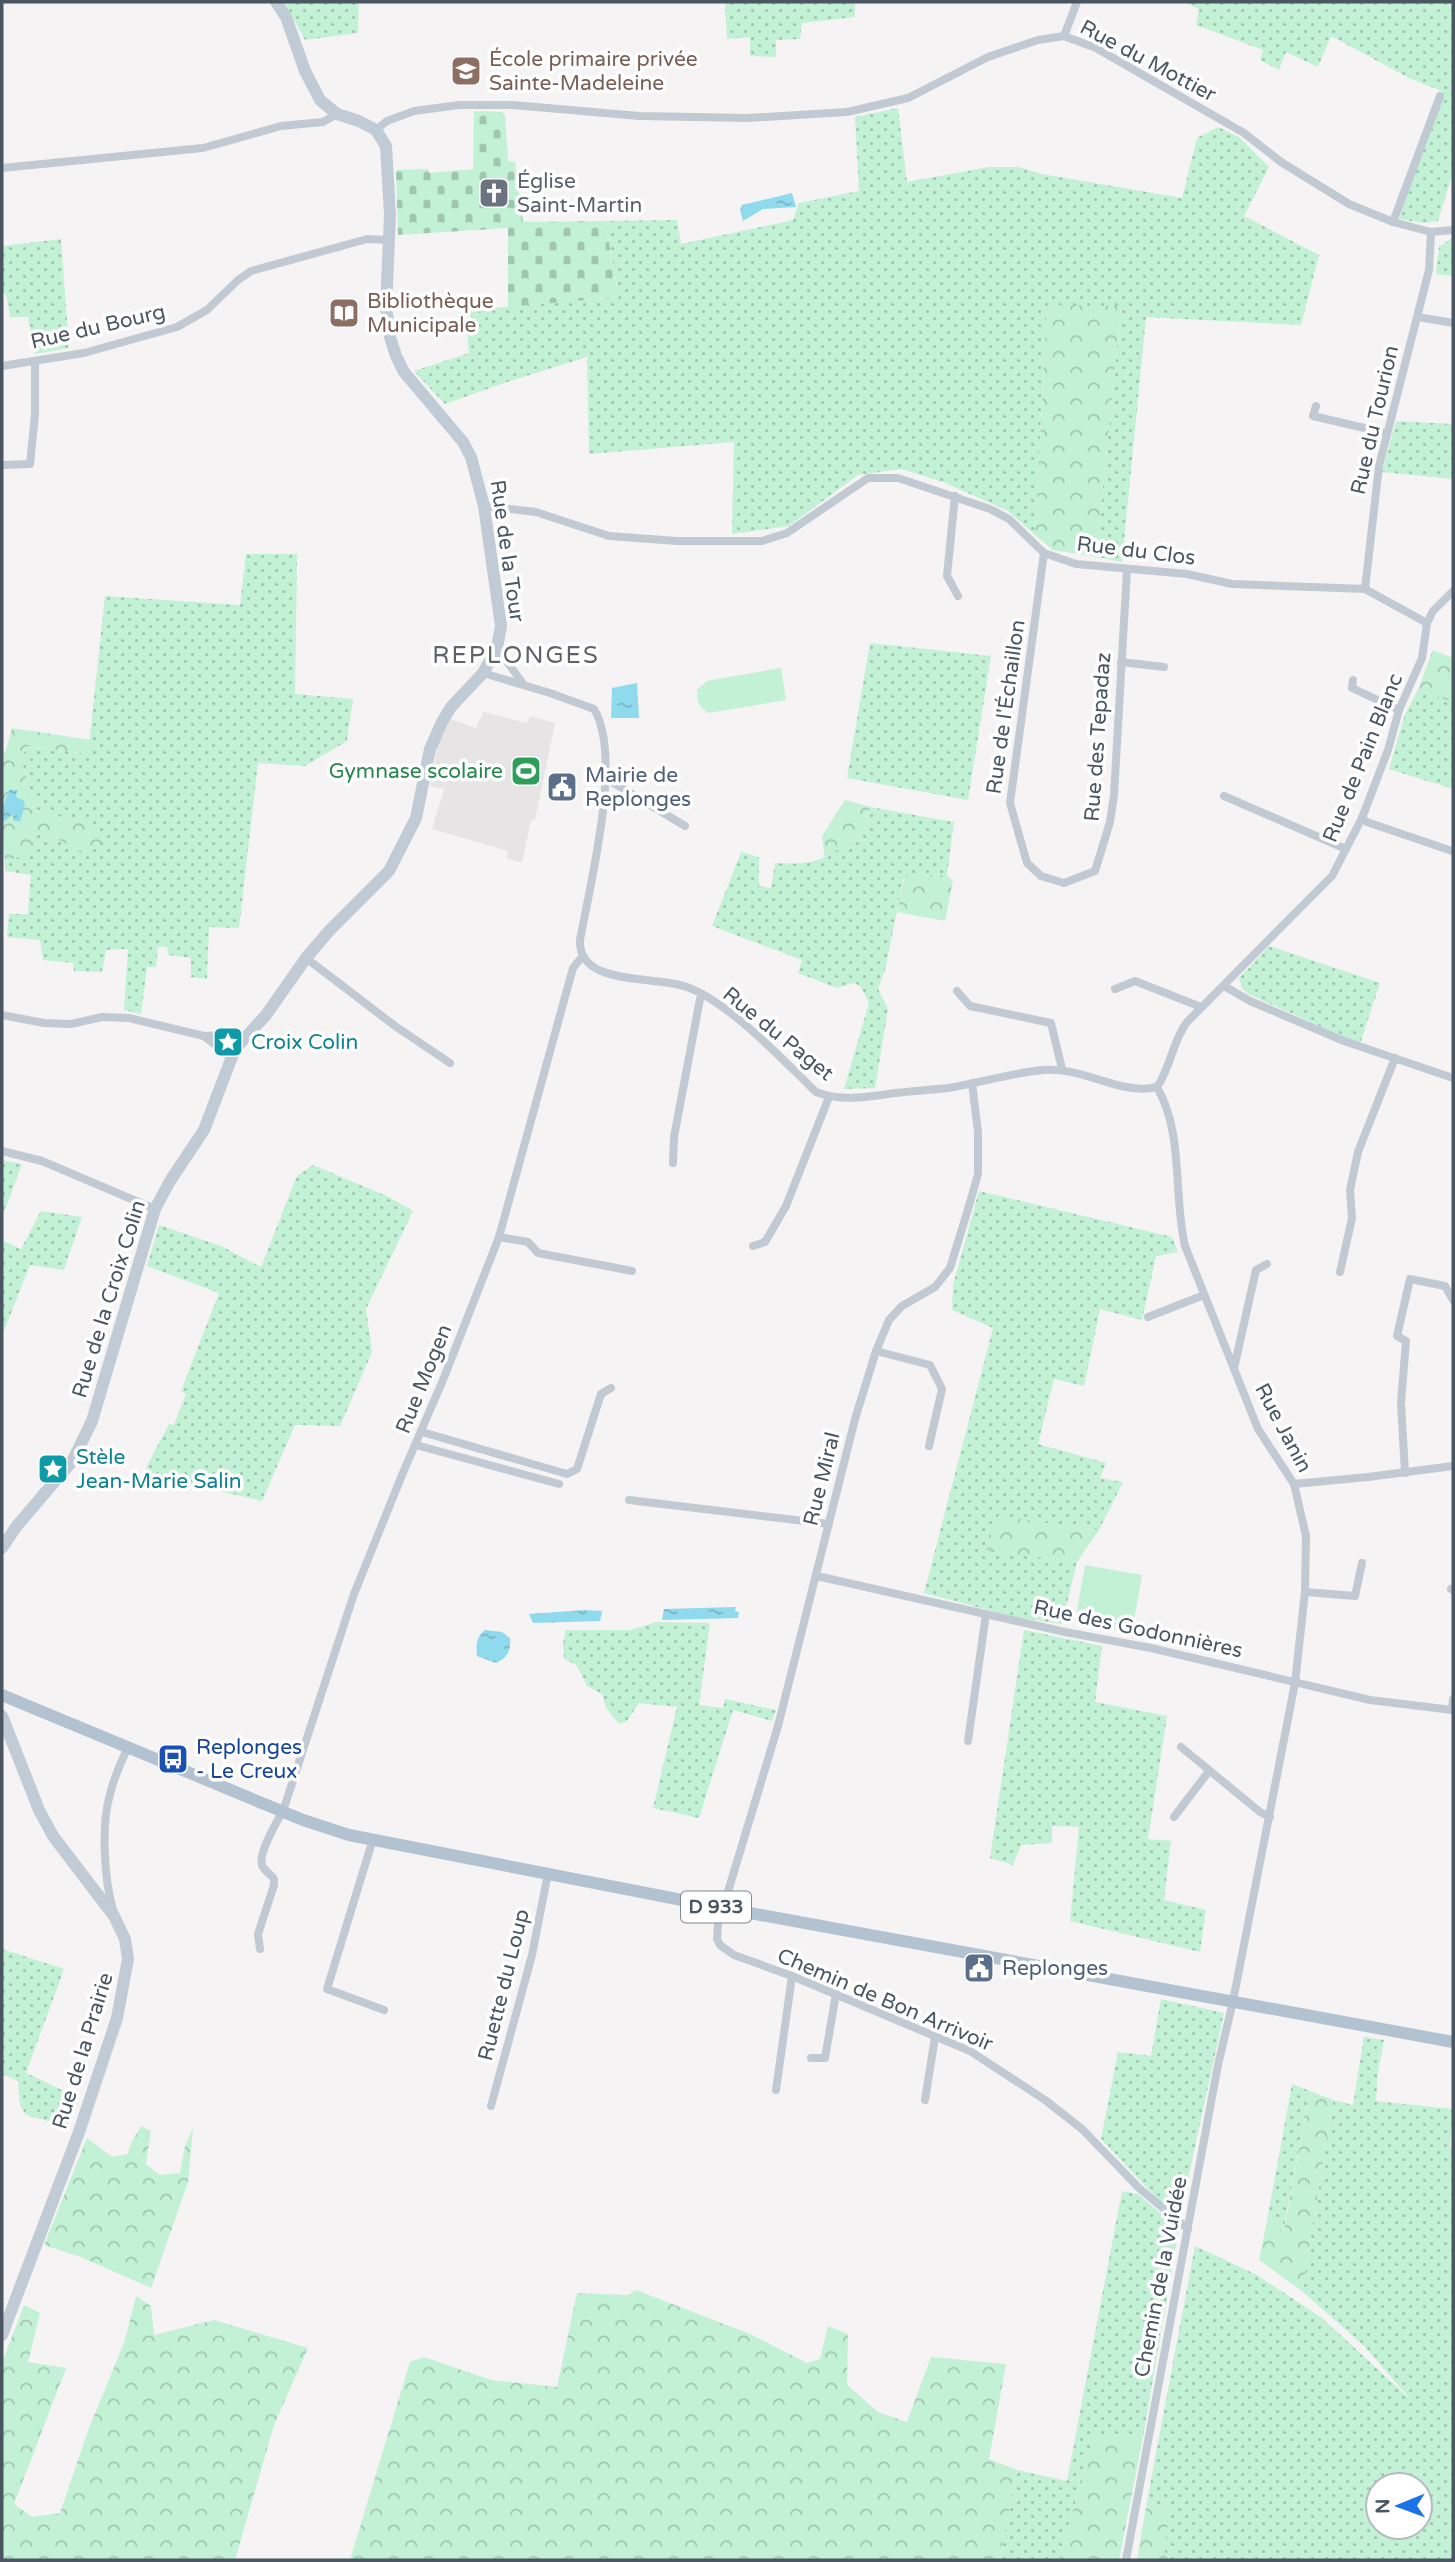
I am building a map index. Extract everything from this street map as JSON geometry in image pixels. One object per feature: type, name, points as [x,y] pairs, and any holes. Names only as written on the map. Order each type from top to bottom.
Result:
[{"type":"main road","name":"D 933","points":[[2,1695],[322,1827],[721,1908],[1453,2042]]},
{"type":"street","points":[[276,2],[286,17],[313,89],[327,107],[376,130]]},
{"type":"street","points":[[1064,36],[1077,2]]},
{"type":"street","name":"Rue du Mottier","points":[[376,130],[387,121],[414,111],[459,105],[513,106],[666,117],[748,118],[847,112],[908,98],[988,57],[1038,40],[1064,36],[1096,48],[1244,133],[1281,162],[1349,204],[1393,222],[1431,232],[1453,230]]},
{"type":"street","points":[[1393,222],[1440,96]]},
{"type":"street","points":[[2,168],[203,148],[281,126],[323,122],[337,114]]},
{"type":"street","name":"Rue de la Tour","points":[[376,130],[383,138],[388,154],[389,240],[386,307],[396,356],[404,372],[463,442],[477,474],[484,506],[501,626],[497,648],[484,673]]},
{"type":"street","name":"Rue du Tourion","points":[[1365,589],[1374,502],[1386,433],[1429,270],[1431,232]]},
{"type":"street","name":"Rue du Bourg","points":[[2,366],[84,353],[177,327],[207,310],[251,271],[367,239],[389,240]]},
{"type":"street","points":[[1418,317],[1453,323]]},
{"type":"street","points":[[2,465],[30,464],[35,415],[35,360]]},
{"type":"street","points":[[1316,406],[1313,416],[1386,433]]},
{"type":"street","name":"Rue du Clos","points":[[484,506],[536,512],[609,536],[677,541],[762,541],[787,533],[868,478],[898,478],[990,509],[1009,519],[1044,553],[1076,564],[1187,574],[1232,584],[1365,589]]},
{"type":"street","points":[[955,496],[947,576],[958,596]]},
{"type":"street","name":"Rue de l'Échaillon","points":[[1044,553],[1010,803],[1027,863],[1041,876],[1064,883]]},
{"type":"street","name":"Rue des Tepadaz","points":[[1064,883],[1095,871],[1108,832],[1114,795],[1127,570]]},
{"type":"street","points":[[1365,589],[1427,623]]},
{"type":"street","name":"Rue de Pain Blanc","points":[[1224,986],[1332,876],[1362,818],[1388,750],[1399,710],[1422,658],[1427,623],[1433,611],[1453,591]]},
{"type":"street","points":[[497,648],[524,685]]},
{"type":"street","points":[[1121,662],[1164,667]]},
{"type":"street","points":[[484,673],[594,709],[601,724],[607,779],[580,940],[582,957]]},
{"type":"street","name":"Rue de la Croix Colin","points":[[2,1548],[16,1527],[73,1460],[92,1420],[155,1209],[208,1123],[231,1057],[329,931],[390,871],[416,818],[430,749],[442,722],[451,706],[484,673]]},
{"type":"street","points":[[1353,680],[1352,688],[1399,710]]},
{"type":"street","points":[[607,779],[685,826]]},
{"type":"street","points":[[1224,796],[1346,849]]},
{"type":"street","points":[[1362,818],[1452,851]]},
{"type":"street","name":"Rue du Paget","points":[[582,957],[592,967],[615,975],[687,987],[703,996],[733,1015],[816,1092],[829,1097],[858,1098],[1062,1069],[1133,1088],[1146,1090],[1157,1087]]},
{"type":"street","name":"Rue Mogen","points":[[260,1949],[258,1934],[274,1885],[274,1879],[264,1869],[262,1859],[271,1833],[283,1811],[354,1594],[499,1237],[573,968],[582,957]]},
{"type":"street","points":[[306,958],[395,1026],[450,1063]]},
{"type":"street","points":[[1115,989],[1135,981],[1201,1007]]},
{"type":"street","points":[[1157,1087],[1164,1077],[1175,1041],[1182,1029],[1224,986],[1250,1001],[1344,1041],[1453,1078]]},
{"type":"street","points":[[957,991],[970,1006],[1051,1023],[1062,1069]]},
{"type":"street","points":[[673,1163],[674,1137],[700,999],[703,996]]},
{"type":"street","points":[[2,1015],[44,1023],[71,1024],[102,1017],[129,1018],[204,1036],[234,1036],[242,1040]]},
{"type":"street","points":[[204,1036],[231,1057]]},
{"type":"street","points":[[1340,1272],[1352,1218],[1350,1191],[1358,1152],[1395,1058]]},
{"type":"street","name":"Rue Miral","points":[[721,1908],[778,1726],[855,1419],[876,1351],[889,1320],[902,1306],[935,1287],[950,1268],[978,1174],[978,1132],[972,1083]]},
{"type":"street","name":"Rue Janin","points":[[1157,1087],[1168,1107],[1174,1137],[1179,1223],[1185,1246],[1258,1429],[1294,1484],[1306,1536],[1305,1592],[1295,1683],[1233,2001]]},
{"type":"street","points":[[754,1246],[765,1242],[786,1206],[829,1097]]},
{"type":"street","points":[[2,1151],[42,1161],[155,1209]]},
{"type":"street","points":[[499,1237],[528,1242],[538,1253],[632,1271]]},
{"type":"street","points":[[1234,1368],[1256,1270],[1267,1264]]},
{"type":"street","points":[[1405,1473],[1401,1403],[1406,1341],[1397,1336],[1410,1279],[1445,1286],[1453,1300]]},
{"type":"street","points":[[1148,1317],[1204,1295]]},
{"type":"street","points":[[876,1351],[930,1365],[942,1389],[929,1446]]},
{"type":"street","points":[[422,1432],[567,1474],[577,1469],[601,1394],[611,1388]]},
{"type":"street","points":[[416,1444],[559,1485]]},
{"type":"street","points":[[1294,1484],[1453,1466]]},
{"type":"street","points":[[629,1500],[829,1524]]},
{"type":"street","points":[[1305,1592],[1355,1596],[1362,1563]]},
{"type":"street","name":"Rue des Godonnières","points":[[817,1576],[1392,1704],[1452,1710]]},
{"type":"street","points":[[968,1741],[986,1614]]},
{"type":"street","points":[[1452,1710],[1453,1699]]},
{"type":"street","name":"Rue de la Prairie","points":[[2,1716],[53,1836],[114,1916],[125,1939],[128,1959],[117,2018],[79,2132],[2,2335]]},
{"type":"street","points":[[114,1916],[107,1877],[106,1812],[112,1785],[128,1747]]},
{"type":"street","points":[[1181,1747],[1259,1812],[1270,1817]]},
{"type":"street","points":[[1174,1818],[1209,1771]]},
{"type":"street","points":[[373,1839],[327,1989],[384,2010]]},
{"type":"street","name":"Ruette du Loup","points":[[492,2106],[532,1955],[548,1873]]},
{"type":"street","points":[[89,1882],[107,1877]]},
{"type":"street","name":"Chemin de Bon Arrivoir","points":[[721,1908],[716,1931],[720,1945],[744,1960],[792,1976],[970,2051],[1045,2100],[1082,2129],[1139,2188],[1188,2229]]},
{"type":"street","points":[[776,2090],[792,1976]]},
{"type":"street","points":[[811,2058],[825,2058],[836,1994]]},
{"type":"street","name":"Chemin de la Vuidée","points":[[1125,2560],[1218,2065],[1233,2001]]},
{"type":"street","points":[[925,2100],[935,2038]]},
{"type":"shaded area","points":[[483,712],[527,723],[530,716],[555,723],[535,820],[531,820],[522,863],[507,858],[508,851],[432,829],[444,789],[430,786],[438,743],[450,719],[476,728]]},
{"type":"green space","points":[[284,2],[359,2],[358,33],[305,40]]},
{"type":"green space","points":[[725,2],[855,2],[855,17],[802,23],[800,39],[776,40],[776,57],[750,56],[750,37],[727,39]]},
{"type":"green space","points":[[1183,2],[1453,2],[1453,172],[1438,221],[1424,223],[1399,219],[1442,91],[1411,79],[1331,36],[1318,67],[1286,52],[1279,70],[1260,60],[1263,50],[1196,25],[1199,9]]},
{"type":"green space","points":[[898,108],[907,182],[989,167],[1018,167],[1042,174],[1182,198],[1197,138],[1218,127],[1239,137],[1269,167],[1244,216],[1319,255],[1301,325],[1146,317],[1122,562],[1096,557],[1121,306],[1047,306],[1035,535],[1008,511],[943,482],[901,469],[858,475],[789,526],[732,534],[734,442],[589,454],[587,357],[445,404],[414,371],[469,353],[467,331],[473,329],[469,310],[619,297],[605,221],[677,220],[681,244],[793,220],[799,203],[859,191],[855,117]]},
{"type":"green space","points":[[474,111],[502,112],[505,115],[508,161],[515,162],[523,222],[605,221],[619,297],[508,307],[508,228],[398,235],[396,170],[428,169],[429,173],[473,169]]},
{"type":"green space","points":[[1453,237],[1453,276],[1436,274],[1439,247]]},
{"type":"green space","points":[[61,239],[69,348],[35,354],[28,317],[10,317],[6,294],[2,294],[2,246]]},
{"type":"green space","points":[[1047,305],[1121,306],[1096,557],[1053,550],[1035,535]]},
{"type":"green space","points":[[1396,421],[1453,424],[1453,479],[1382,472]]},
{"type":"green space","points":[[246,554],[297,554],[295,694],[353,699],[347,741],[305,766],[258,763],[239,928],[209,927],[207,979],[191,977],[191,958],[168,955],[167,947],[158,947],[156,967],[147,967],[141,1014],[124,1010],[128,949],[106,950],[102,972],[74,971],[73,963],[43,960],[40,940],[7,937],[9,914],[28,914],[31,875],[5,871],[5,862],[29,853],[34,833],[61,841],[84,852],[87,822],[36,812],[21,759],[28,746],[88,754],[105,596],[240,605]]},
{"type":"green space","points":[[870,643],[991,656],[968,800],[847,778]]},
{"type":"green space","points":[[1433,650],[1453,658],[1453,702],[1418,690]]},
{"type":"green space","points":[[781,668],[786,700],[708,713],[699,703],[697,690],[707,681]]},
{"type":"green space","points":[[1418,690],[1453,702],[1453,789],[1389,769],[1405,714]]},
{"type":"green space","points":[[12,728],[91,740],[88,754],[28,746],[21,759],[36,812],[87,822],[102,835],[100,847],[84,852],[61,841],[34,833],[29,853],[5,862],[2,753],[5,753]]},
{"type":"green space","points":[[845,800],[870,807],[861,842],[851,840],[825,859],[822,836]]},
{"type":"green space","points":[[870,807],[954,822],[947,875],[904,877],[885,970],[878,989],[888,1009],[875,1088],[844,1089],[869,1003],[861,987],[855,983],[837,988],[798,973],[802,960],[712,926],[741,852],[759,857],[759,886],[771,888],[775,863],[816,860],[851,840],[861,842]]},
{"type":"green space","points":[[947,875],[953,881],[945,921],[897,912],[905,876]]},
{"type":"green space","points":[[1269,946],[1380,983],[1360,1044],[1248,994],[1242,988],[1239,978]]},
{"type":"green space","points":[[2,1160],[22,1164],[2,1218]]},
{"type":"green space","points":[[313,1165],[389,1197],[413,1211],[366,1309],[372,1352],[340,1426],[295,1425],[262,1501],[146,1474],[145,1470],[169,1424],[174,1425],[186,1394],[181,1391],[219,1293],[147,1266],[159,1225],[221,1246],[261,1267],[297,1176]]},
{"type":"green space","points":[[979,1191],[1172,1237],[1178,1252],[1156,1256],[1142,1320],[1100,1309],[1084,1386],[1054,1379],[1038,1444],[1106,1463],[1100,1478],[1123,1482],[1099,1530],[998,1517],[987,1550],[1077,1562],[1062,1624],[1015,1617],[924,1593],[993,1328],[952,1310],[953,1285]]},
{"type":"green space","points":[[41,1211],[82,1217],[64,1270],[30,1265],[2,1336],[2,1240],[21,1249]]},
{"type":"green space","points":[[998,1516],[1099,1530],[1077,1562],[986,1551]]},
{"type":"green space","points":[[1085,1565],[1142,1575],[1132,1632],[1075,1622]]},
{"type":"green space","points":[[656,1622],[710,1623],[699,1705],[723,1708],[725,1699],[776,1710],[772,1721],[733,1710],[699,1818],[653,1808],[677,1707],[639,1703],[627,1721],[619,1724],[606,1708],[602,1694],[587,1686],[577,1666],[564,1658],[566,1630],[631,1630]]},
{"type":"green space","points":[[1024,1630],[1102,1646],[1095,1702],[1167,1716],[1148,1839],[1171,1841],[1164,1900],[1206,1910],[1200,1952],[1070,1921],[1079,1827],[1052,1826],[1052,1843],[1021,1845],[1013,1865],[990,1858]]},
{"type":"green space","points":[[2,1949],[64,1969],[26,2073],[79,2098],[70,2123],[62,2125],[26,2115],[20,2105],[18,2081],[2,2074]]},
{"type":"green space","points":[[1161,1999],[1224,2013],[1180,2216],[1167,2209],[1101,2139],[1118,2052],[1151,2056]]},
{"type":"green space","points":[[1364,2037],[1384,2040],[1376,2101],[1453,2109],[1450,2147],[1453,2148],[1453,2560],[1168,2560],[1164,2549],[1170,2510],[1147,2501],[1195,2246],[1257,2275],[1322,2318],[1412,2401],[1363,2345],[1302,2291],[1333,2100],[1353,2105]]},
{"type":"green space","points":[[1292,2084],[1310,2091],[1282,2237],[1276,2222],[1267,2221]]},
{"type":"green space","points":[[1310,2091],[1333,2100],[1302,2291],[1259,2260],[1267,2221],[1276,2222],[1283,2235]]},
{"type":"green space","points":[[141,2126],[151,2131],[146,2164],[159,2175],[180,2173],[185,2146],[193,2128],[188,2182],[151,2288],[83,2258],[44,2245],[87,2138],[112,2157],[128,2154]]},
{"type":"green space","points":[[1122,2191],[1138,2194],[1179,2229],[1143,2437],[1094,2437],[1059,2560],[999,2560],[1017,2470],[1067,2481]]},
{"type":"green space","points":[[636,2290],[750,2334],[807,2363],[820,2359],[828,2326],[848,2334],[847,2385],[878,2412],[907,2422],[931,2357],[1006,2364],[989,2459],[1017,2470],[999,2560],[350,2560],[410,2362],[424,2357],[491,2380],[557,2387],[577,2293],[628,2295]]},
{"type":"green space","points":[[136,2296],[151,2306],[154,2335],[214,2320],[308,2348],[274,2425],[235,2560],[2,2560],[2,2363],[24,2305],[40,2313],[28,2362],[66,2368],[14,2504],[32,2517],[60,2513],[89,2428],[124,2343]]},
{"type":"green space","points":[[1094,2437],[1143,2437],[1119,2560],[1059,2560]]},
{"type":"green space","points":[[1147,2501],[1170,2510],[1164,2549],[1168,2560],[1137,2560]]},
{"type":"water","points":[[792,193],[796,207],[763,209],[743,221],[740,209],[742,205]]},
{"type":"water","points":[[637,683],[639,718],[611,718],[612,688]]},
{"type":"water","points":[[9,790],[17,790],[16,797],[25,804],[20,822],[13,820],[13,814],[5,821],[2,819],[2,810]]},
{"type":"water","points":[[736,1607],[738,1618],[662,1620],[664,1609]]},
{"type":"water","points":[[602,1611],[600,1621],[533,1623],[529,1614]]},
{"type":"water","points":[[485,1630],[502,1632],[510,1638],[508,1653],[496,1663],[477,1656],[477,1642]]},
{"type":"place","name":"École primaire privée Sainte-Madeleine","points":[[466,71]]},
{"type":"place","name":"Église Saint-Martin","points":[[494,193]]},
{"type":"place","name":"Bibliothèque Municipale","points":[[344,313]]},
{"type":"place","name":"Gymnase scolaire","points":[[526,771]]},
{"type":"place","name":"Mairie de Replonges","points":[[562,787]]},
{"type":"place","name":"Croix Colin","points":[[228,1042]]},
{"type":"place","name":"Stèle Jean-Marie Salin","points":[[53,1469]]},
{"type":"place","name":"Replonges - Le Creux","points":[[173,1759]]},
{"type":"place","name":"Replonges","points":[[979,1968]]},
{"type":"district","name":"REPLONGES","points":[[516,655]]}]
